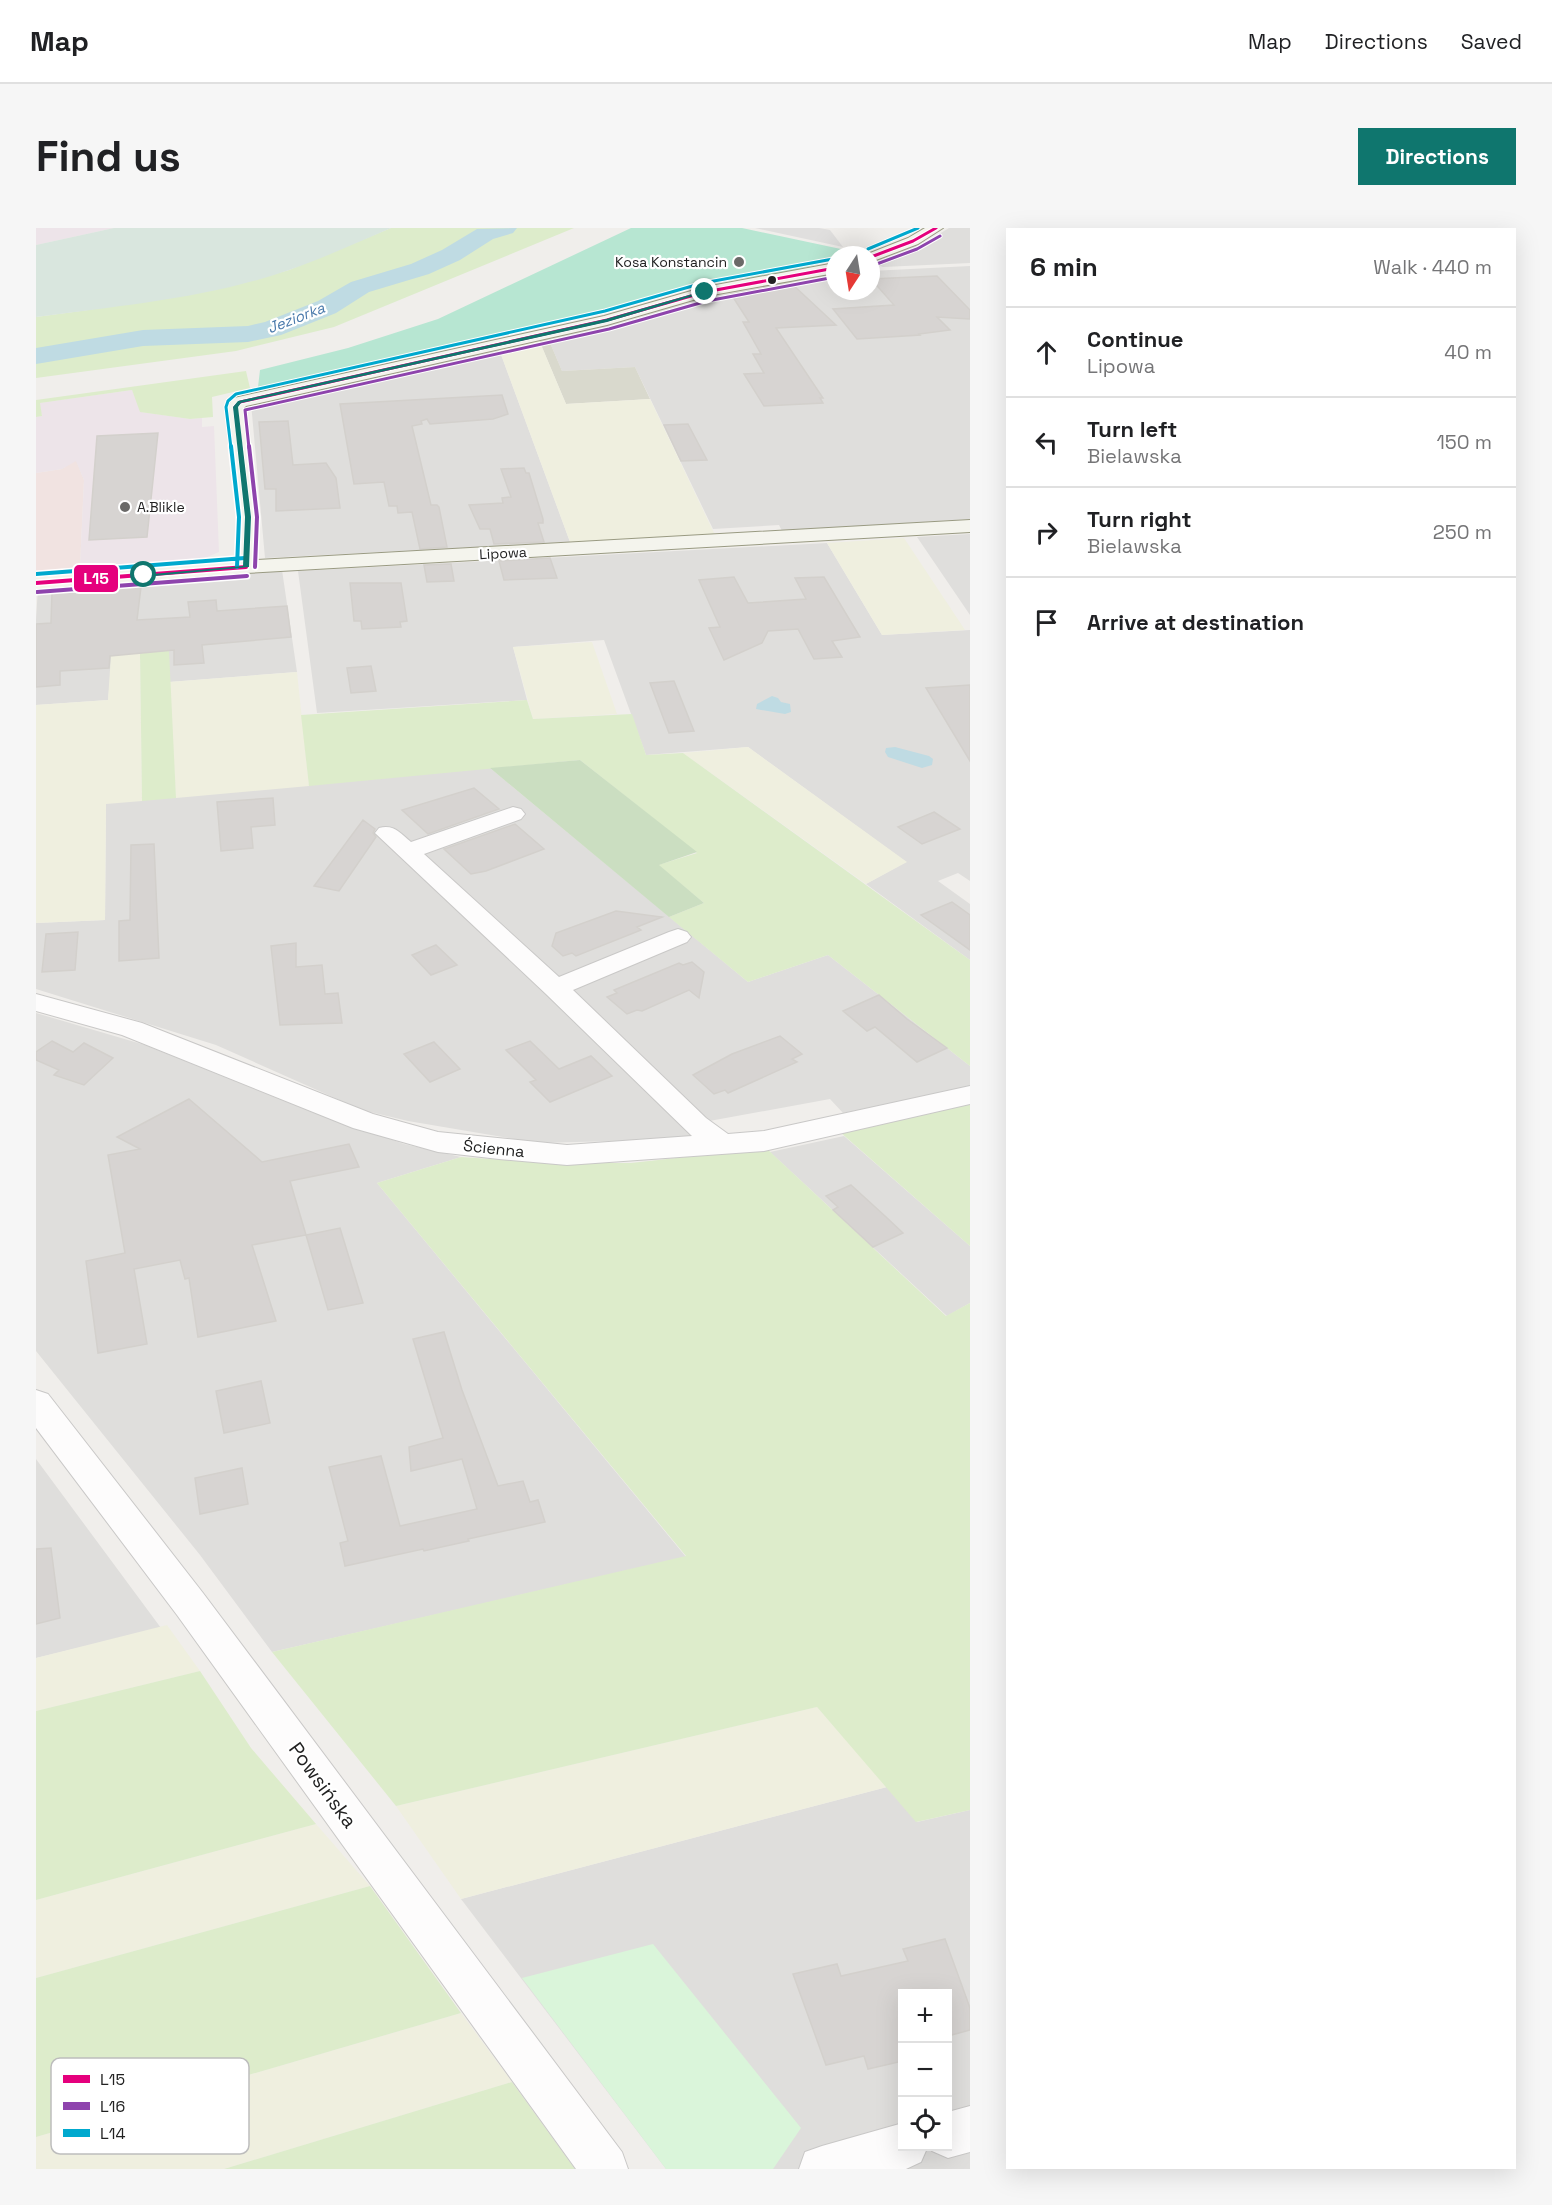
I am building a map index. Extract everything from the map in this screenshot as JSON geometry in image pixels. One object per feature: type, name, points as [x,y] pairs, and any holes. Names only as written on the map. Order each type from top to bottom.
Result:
[{"type":"street","points":[[880,254],[913,241],[936,228]]},
{"type":"street","points":[[246,567],[248,517],[236,407],[240,402],[607,320],[705,292],[826,270]]},
{"type":"street","name":"Lipowa","points":[[36,583],[246,567],[970,526]]},
{"type":"street","points":[[407,852],[513,814]]},
{"type":"street","points":[[387,833],[555,988],[696,1125],[724,1145]]},
{"type":"street","points":[[555,988],[678,937]]},
{"type":"street","name":"Ścienna","points":[[36,1002],[132,1029],[363,1121],[438,1142],[567,1155],[764,1141],[970,1095]]},
{"type":"street","name":"Powsińska","points":[[36,1403],[190,1604],[605,2169]]},
{"type":"street","points":[[952,2134],[970,2129]]},
{"type":"street","points":[[822,2169],[898,2148]]},
{"type":"shaded area","points":[[36,228],[114,228],[36,245]]},
{"type":"shaded area","points":[[114,228],[391,228],[302,265],[228,288],[132,305],[36,317],[36,245]]},
{"type":"shaded area","points":[[755,228],[830,230],[842,246]]},
{"type":"shaded area","points":[[949,228],[970,228],[970,263],[880,266],[880,259],[931,239]]},
{"type":"shaded area","points":[[970,266],[970,519],[782,531],[779,525],[713,529],[635,367],[562,371],[548,338],[630,320],[696,299],[826,275],[826,300],[880,300],[880,271]]},
{"type":"shaded area","points":[[548,338],[562,371],[635,367],[650,399],[566,404],[539,340]]},
{"type":"shaded area","points":[[499,349],[570,542],[265,558],[251,403],[374,376],[396,375],[399,371]]},
{"type":"shaded area","points":[[132,390],[141,412],[190,419],[202,418],[202,427],[214,426],[219,552],[205,558],[80,567],[84,480],[76,461],[62,469],[36,473],[36,417],[42,416],[39,403]]},
{"type":"shaded area","points":[[76,460],[84,480],[80,567],[36,571],[36,473],[62,469]]},
{"type":"shaded area","points":[[970,534],[970,615],[917,537]]},
{"type":"shaded area","points":[[827,543],[882,635],[970,630],[970,881],[958,873],[938,881],[970,904],[970,960],[866,884],[906,862],[748,747],[646,755],[604,640],[513,647],[527,700],[317,713],[298,571]]},
{"type":"shaded area","points":[[282,570],[297,672],[169,682],[169,650],[111,668],[108,700],[36,705],[38,588]]},
{"type":"shaded area","points":[[490,768],[748,982],[828,955],[970,1066],[970,1087],[843,1113],[830,1099],[682,1126],[693,1139],[538,1143],[408,1121],[362,1110],[216,1045],[36,989],[36,923],[105,920],[106,803]]},
{"type":"shaded area","points":[[36,1013],[145,1045],[307,1110],[404,1144],[461,1157],[377,1183],[686,1557],[272,1652],[200,1555],[36,1351]]},
{"type":"shaded area","points":[[844,1136],[970,1246],[970,1303],[947,1316],[770,1152]]},
{"type":"shaded area","points":[[36,1459],[161,1628],[36,1658]]},
{"type":"shaded area","points":[[887,1787],[917,1822],[970,1810],[970,2169],[666,2169],[461,1899]]},
{"type":"green space","points":[[391,228],[574,228],[334,327],[236,351],[36,378],[36,317],[88,310],[253,280],[289,270]]},
{"type":"green space","points":[[631,228],[742,228],[827,246],[826,262],[789,272],[679,290],[606,311],[258,387],[260,370],[348,348],[438,319]]},
{"type":"green space","points":[[539,340],[566,404],[650,399],[715,535],[570,542],[499,349]]},
{"type":"green space","points":[[246,371],[250,388],[212,397],[213,417],[190,419],[140,412],[132,390],[40,403],[42,416],[36,417],[36,400]]},
{"type":"green space","points":[[904,538],[965,630],[882,635],[827,543]]},
{"type":"green space","points":[[592,642],[617,714],[533,719],[513,647]]},
{"type":"green space","points":[[169,650],[176,798],[142,801],[140,652]]},
{"type":"green space","points":[[140,652],[142,801],[106,804],[105,920],[36,923],[36,705],[108,700],[111,655]]},
{"type":"green space","points":[[297,672],[309,786],[176,798],[169,682]]},
{"type":"green space","points":[[527,700],[533,719],[632,714],[646,755],[683,753],[970,960],[970,1066],[828,955],[748,982],[669,917],[704,903],[658,865],[697,853],[580,760],[309,786],[301,715]]},
{"type":"green space","points":[[748,747],[907,862],[866,884],[683,753]]},
{"type":"green space","points":[[580,760],[697,852],[659,865],[704,903],[669,917],[490,768]]},
{"type":"green space","points":[[970,1103],[970,1246],[840,1132]]},
{"type":"green space","points":[[766,1148],[946,1316],[970,1303],[970,1810],[916,1822],[817,1707],[396,1806],[272,1652],[686,1556],[377,1183],[461,1157],[555,1163],[631,1163]]},
{"type":"green space","points":[[167,1625],[200,1671],[36,1711],[36,1658]]},
{"type":"green space","points":[[200,1671],[251,1748],[316,1824],[36,1900],[36,1711]]},
{"type":"green space","points":[[817,1707],[887,1787],[461,1899],[396,1806]]},
{"type":"green space","points":[[316,1824],[370,1886],[36,1978],[36,1900]]},
{"type":"green space","points":[[370,1886],[461,2013],[249,2075],[249,2058],[51,2058],[51,2133],[36,2137],[36,1978]]},
{"type":"green space","points":[[653,1944],[801,2128],[773,2169],[666,2169],[522,1978]]},
{"type":"green space","points":[[461,2013],[512,2082],[224,2169],[36,2169],[36,2137],[51,2133],[51,2154],[249,2154],[249,2075]]},
{"type":"green space","points":[[512,2082],[575,2169],[224,2169]]},
{"type":"water","points":[[772,696],[781,702],[790,704],[791,712],[785,714],[756,709],[757,704]]},
{"type":"water","points":[[895,747],[929,756],[933,759],[932,765],[922,768],[888,757],[885,752],[886,748]]},
{"type":"building","points":[[937,276],[970,310],[970,319],[937,317],[950,330],[920,335],[857,339],[833,309],[894,305],[880,289],[880,279]]},
{"type":"building","points":[[791,283],[836,325],[776,328],[823,398],[820,398],[823,403],[764,406],[744,374],[764,373],[753,354],[761,354],[743,322],[749,322],[731,294]]},
{"type":"building","points":[[502,395],[508,414],[493,419],[430,424],[427,419],[421,421],[422,424],[412,426],[431,505],[439,507],[447,547],[420,549],[412,512],[398,513],[397,506],[389,506],[384,482],[354,484],[340,404]]},
{"type":"building","points":[[288,421],[293,465],[326,463],[336,478],[340,508],[276,511],[276,489],[265,489],[259,422]]},
{"type":"building","points":[[688,424],[707,460],[681,461],[664,425]]},
{"type":"building","name":"A.Blikle","points":[[158,433],[147,537],[89,540],[97,436]]},
{"type":"building","points":[[524,468],[526,473],[529,473],[543,519],[543,523],[538,523],[544,542],[494,544],[490,529],[480,529],[469,505],[503,503],[502,498],[511,497],[501,469]]},
{"type":"building","points":[[550,558],[557,578],[504,580],[499,561]]},
{"type":"building","points":[[451,564],[454,581],[427,582],[424,565]]},
{"type":"building","points":[[734,577],[748,603],[806,599],[795,578],[824,577],[860,637],[832,641],[842,657],[814,659],[798,629],[768,631],[762,643],[724,660],[709,628],[720,627],[699,580]]},
{"type":"building","points":[[350,583],[401,583],[407,621],[400,622],[401,627],[362,629],[361,621],[354,621]]},
{"type":"building","points":[[141,587],[137,620],[190,617],[188,602],[216,600],[217,611],[287,606],[291,637],[202,645],[204,663],[174,665],[174,650],[110,656],[109,668],[60,671],[60,685],[36,687],[36,624],[51,623],[52,592]]},
{"type":"building","points":[[371,666],[376,691],[351,693],[347,668]]},
{"type":"building","points":[[674,681],[694,731],[669,733],[650,683]]},
{"type":"building","points":[[970,685],[970,761],[926,688]]},
{"type":"building","points":[[474,788],[499,809],[428,834],[402,810]]},
{"type":"building","points":[[273,798],[275,825],[251,827],[253,848],[221,851],[217,802]]},
{"type":"building","points":[[934,812],[960,829],[922,844],[898,827]]},
{"type":"building","points":[[363,820],[375,829],[373,833],[376,837],[339,891],[314,886]]},
{"type":"building","points":[[515,824],[544,849],[486,871],[471,874],[444,849]]},
{"type":"building","points":[[154,844],[159,958],[119,961],[119,921],[130,920],[131,845]]},
{"type":"building","points":[[952,902],[970,915],[970,950],[921,915]]},
{"type":"building","points":[[616,911],[662,917],[637,927],[641,930],[576,956],[572,953],[563,956],[552,946],[556,933]]},
{"type":"building","points":[[78,932],[75,970],[42,972],[46,934]]},
{"type":"building","points":[[296,943],[296,967],[322,965],[325,994],[338,993],[342,1023],[280,1025],[271,946]]},
{"type":"building","points":[[436,945],[457,965],[431,975],[412,955]]},
{"type":"building","points":[[692,962],[704,972],[699,998],[689,990],[642,1011],[637,1010],[627,1014],[607,997],[617,993],[614,990],[679,963],[683,965]]},
{"type":"building","points":[[879,995],[947,1048],[917,1062],[875,1027],[867,1031],[843,1011]]},
{"type":"building","points":[[780,1036],[802,1054],[792,1059],[797,1062],[728,1093],[725,1090],[714,1094],[693,1075],[732,1054]]},
{"type":"building","points":[[52,1041],[73,1052],[84,1043],[113,1058],[84,1085],[54,1075],[59,1070],[36,1060],[36,1052]]},
{"type":"building","points":[[530,1041],[559,1069],[591,1056],[612,1076],[550,1102],[530,1082],[536,1080],[506,1050]]},
{"type":"building","points":[[434,1042],[460,1069],[430,1082],[404,1054]]},
{"type":"building","points":[[189,1099],[262,1162],[349,1144],[359,1167],[290,1181],[306,1235],[252,1245],[276,1321],[198,1337],[189,1278],[185,1279],[180,1260],[134,1269],[147,1344],[98,1353],[86,1261],[125,1253],[108,1155],[140,1149],[117,1137]]},
{"type":"building","points":[[851,1185],[903,1233],[873,1247],[833,1210],[838,1207],[826,1196]]},
{"type":"building","points":[[340,1228],[363,1303],[328,1310],[306,1235]]},
{"type":"building","points":[[444,1332],[462,1390],[498,1486],[523,1481],[530,1502],[538,1500],[545,1522],[424,1551],[423,1549],[345,1566],[340,1543],[348,1541],[329,1467],[381,1456],[400,1526],[477,1509],[462,1459],[411,1471],[409,1447],[443,1438],[413,1339]]},
{"type":"building","points":[[261,1381],[270,1423],[224,1433],[216,1391]]},
{"type":"building","points":[[242,1468],[248,1504],[200,1514],[195,1478]]},
{"type":"building","points":[[51,1548],[60,1618],[36,1624],[36,1549]]},
{"type":"building","points":[[945,1939],[970,2008],[970,2030],[952,2035],[952,1989],[898,1989],[898,2062],[868,2069],[864,2056],[826,2065],[793,1974],[837,1964],[841,1976],[908,1961],[903,1949]]},
{"type":"waterway","name":"Jeziorka","points":[[36,356],[143,338],[248,334],[272,329],[327,307],[360,287],[420,269],[451,255],[485,234],[505,228]]},
{"type":"transit line","name":"L14","points":[[875,246],[918,228]]},
{"type":"transit line","name":"L15","points":[[880,254],[913,241],[936,228]]},
{"type":"transit line","name":"L16","points":[[880,263],[917,249],[940,236]]},
{"type":"transit line","name":"L14","points":[[237,567],[239,517],[226,407],[228,401],[236,394],[605,311],[703,283],[826,260]]},
{"type":"transit line","name":"L15","points":[[246,567],[248,517],[235,407],[240,402],[607,320],[705,292],[826,270]]},
{"type":"transit line","name":"L16","points":[[255,567],[257,517],[245,410],[609,329],[707,301],[826,279]]},
{"type":"transit line","name":"L14","points":[[36,574],[245,558]]},
{"type":"transit line","name":"L15","points":[[36,583],[246,567]]},
{"type":"transit line","name":"L16","points":[[37,592],[247,576]]},
{"type":"place","name":"Kosa Konstancin","points":[[739,262]]},
{"type":"place","name":"A.Blikle","points":[[125,507]]},
{"type":"route","points":[[144,575],[246,567],[248,517],[236,407],[240,402],[607,320],[705,292]]}]
